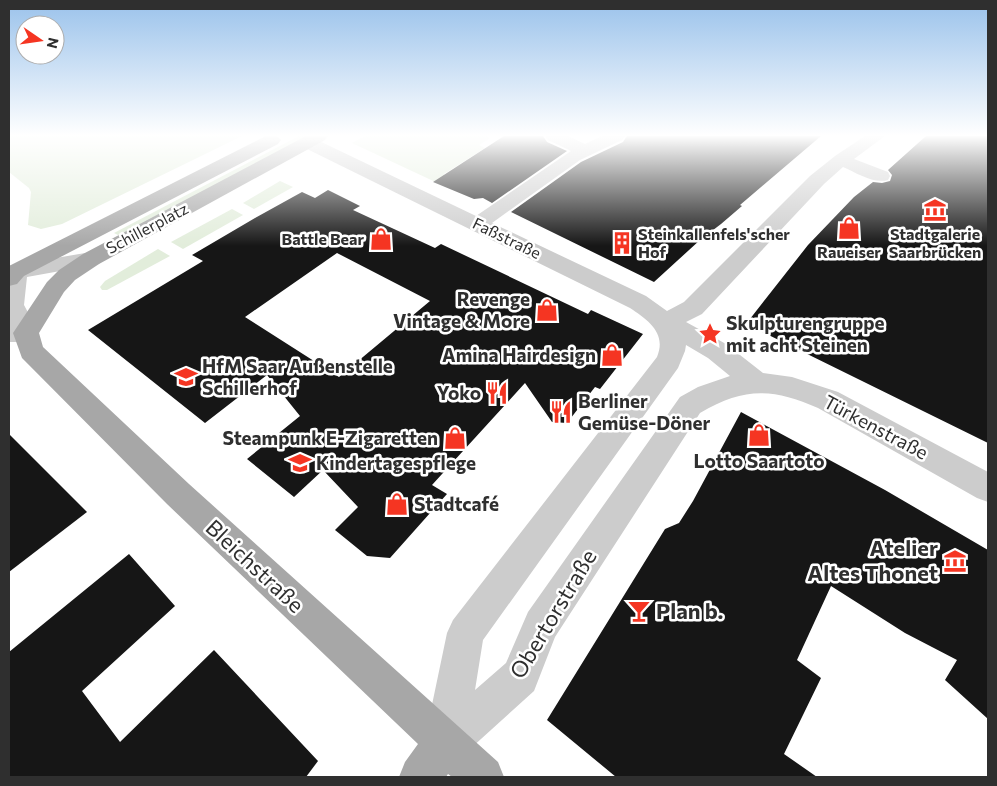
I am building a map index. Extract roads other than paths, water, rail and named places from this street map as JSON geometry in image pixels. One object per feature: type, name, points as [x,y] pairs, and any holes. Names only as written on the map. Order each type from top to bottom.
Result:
[{"type":"main road","name":"Schillerplatz","points":[[11,270],[206,173]]},
{"type":"main road","name":"Schillerplatz","points":[[19,342],[55,288],[68,275],[90,259],[250,173]]},
{"type":"main road","name":"Bleichstraße","points":[[19,342],[178,494],[483,777]]},
{"type":"main road","points":[[420,777],[445,742]]},
{"type":"street","name":"Faßstraße","points":[[378,173],[478,224],[638,302],[666,322],[717,351],[757,383]]},
{"type":"street","points":[[478,224],[550,173]]},
{"type":"street","points":[[445,742],[466,634],[669,360],[673,352],[673,334],[666,322],[693,308],[826,173]]},
{"type":"street","points":[[873,173],[881,176]]},
{"type":"street","points":[[19,342],[12,304],[11,270],[59,266],[90,259]]},
{"type":"street","name":"Türkenstraße","points":[[757,383],[778,383],[802,389],[828,400],[988,488]]},
{"type":"street","name":"Obertorstraße","points":[[445,742],[520,677],[541,625],[690,405],[706,394],[727,387],[757,383]]},
{"type":"place","name":"Stadtgalerie Saarbrücken","points":[[935,210]]},
{"type":"place","name":"Raueiser","points":[[849,228]]},
{"type":"place","name":"Battle Bear","points":[[381,239]]},
{"type":"place","name":"Steinkallenfels'scher Hof","points":[[622,243]]},
{"type":"place","name":"Revenge Vintage & More","points":[[547,310]]},
{"type":"place","name":"Skulpturengruppe mit acht Steinen","points":[[710,334]]},
{"type":"place","name":"Amina Hairdesign","points":[[612,355]]},
{"type":"place","name":"HfM Saar Außenstelle Schillerhof","points":[[186,377]]},
{"type":"place","name":"Yoko","points":[[497,393]]},
{"type":"place","name":"Berliner Gemüse-Döner","points":[[561,412]]},
{"type":"place","name":"Lotto Saartoto","points":[[759,435]]},
{"type":"place","name":"Steampunk E-Zigaretten","points":[[455,438]]},
{"type":"place","name":"Kindertagespflege","points":[[300,463]]},
{"type":"place","name":"Stadtcafé","points":[[397,504]]},
{"type":"place","name":"Atelier Altes Thonet","points":[[955,561]]},
{"type":"place","name":"Plan b.","points":[[639,611]]}]
